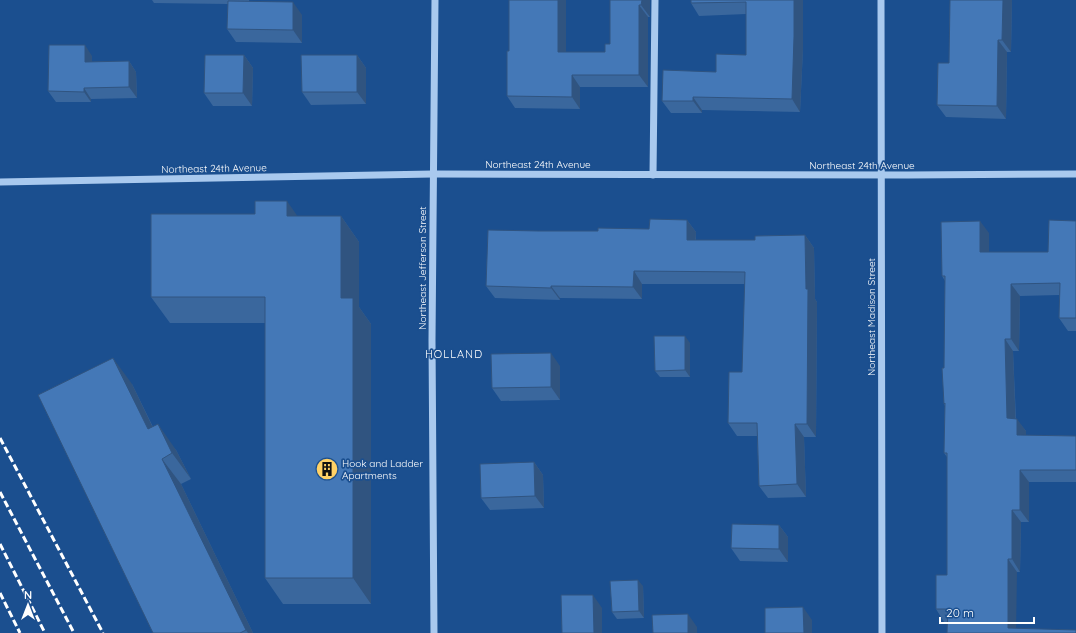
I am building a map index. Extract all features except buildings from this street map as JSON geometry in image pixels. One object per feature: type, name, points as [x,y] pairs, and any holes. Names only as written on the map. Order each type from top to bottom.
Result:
[{"type":"street","name":"Northeast Jefferson Street","points":[[434,633],[432,340],[435,0]]},
{"type":"street","points":[[653,175],[655,0]]},
{"type":"street","name":"Northeast Madison Street","points":[[881,0],[880,174],[882,633]]},
{"type":"street","name":"Northeast 24th Avenue","points":[[0,182],[433,174],[1076,174]]},
{"type":"railway","points":[[0,438],[103,633]]},
{"type":"railway","points":[[0,492],[74,633]]},
{"type":"railway","points":[[0,544],[45,633]]},
{"type":"railway","points":[[0,593],[20,633]]},
{"type":"place","name":"Hook and Ladder Apartments","points":[[327,469]]},
{"type":"district","name":"HOLLAND","points":[[454,354]]}]
